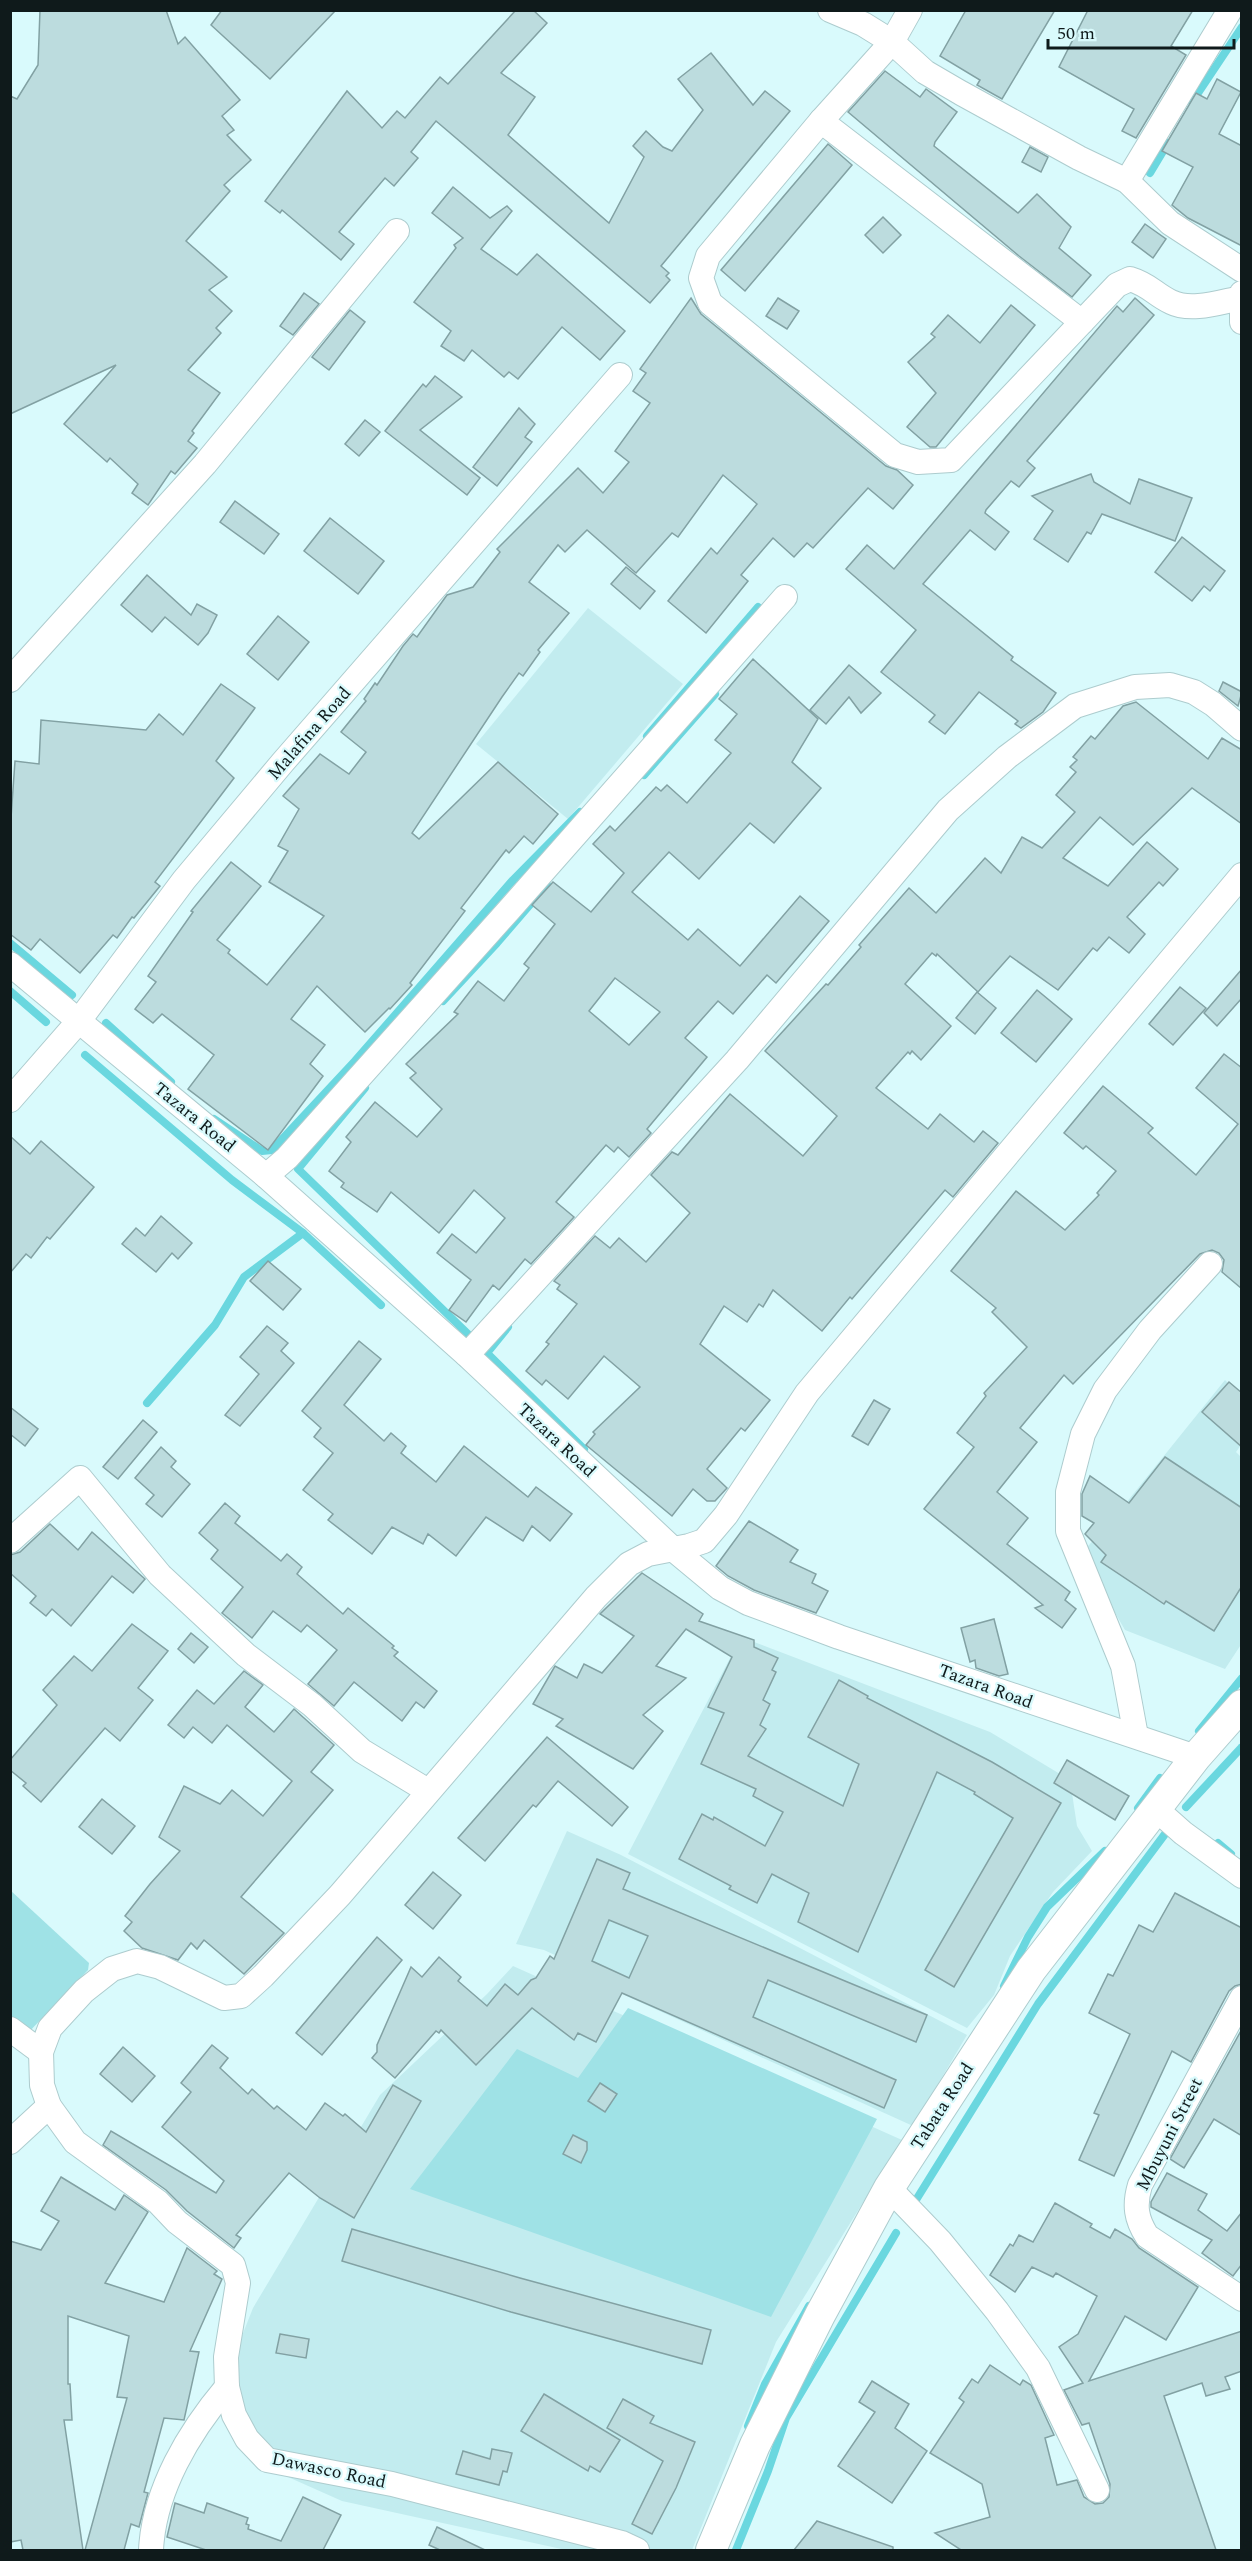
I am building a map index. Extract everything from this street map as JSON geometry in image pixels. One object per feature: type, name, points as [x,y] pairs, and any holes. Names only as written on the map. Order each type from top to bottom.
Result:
[{"type":"main road","name":"Tabata Road","points":[[711,2550],[755,2445],[820,2315],[889,2188],[1031,1970],[1196,1757],[1242,1705]]},
{"type":"street","points":[[830,10],[863,24],[892,42],[925,72],[961,93],[1079,158],[1127,181],[1170,223],[1242,270]]},
{"type":"street","points":[[910,10],[892,42],[821,121],[708,256],[701,278],[710,303],[895,455],[918,462],[951,460],[1117,285],[1130,279],[1146,283],[1172,303],[1196,306],[1241,298]]},
{"type":"street","points":[[1127,181],[1230,10]]},
{"type":"street","points":[[821,121],[1082,322]]},
{"type":"street","points":[[10,680],[205,464],[397,231]]},
{"type":"street","points":[[1242,293],[1242,322]]},
{"type":"street","name":"Malafina Road","points":[[10,1100],[78,1022],[184,880],[214,844],[620,375]]},
{"type":"street","points":[[266,1176],[287,1158],[478,946],[784,597]]},
{"type":"street","points":[[467,1355],[736,1060],[948,810],[1007,757],[1076,706],[1135,687],[1170,685],[1194,692],[1213,704],[1242,729]]},
{"type":"street","points":[[10,2029],[41,2052],[50,2028],[84,1991],[112,1969],[137,1961],[160,1967],[224,1998],[241,1996],[263,1976],[340,1895],[596,1597],[629,1564],[648,1554],[704,1541],[719,1524],[807,1393],[1242,875]]},
{"type":"street","name":"Tazara Road","points":[[10,964],[266,1176],[467,1355],[673,1549],[720,1588],[748,1603],[1041,1706],[1196,1757]]},
{"type":"street","points":[[1136,1736],[1123,1666],[1068,1531],[1068,1492],[1083,1434],[1105,1390],[1150,1330],[1210,1264]]},
{"type":"street","points":[[10,1541],[80,1478],[160,1575],[246,1655],[312,1705],[362,1751],[428,1791]]},
{"type":"street","points":[[1156,1809],[1183,1833],[1242,1876]]},
{"type":"street","name":"Mbuyuni Street","points":[[1242,1998],[1140,2186],[1136,2198],[1138,2218],[1148,2236],[1242,2299]]},
{"type":"street","name":"Dawasco Road","points":[[41,2052],[42,2085],[49,2106],[75,2142],[158,2202],[177,2222],[233,2265],[238,2283],[226,2357],[227,2387],[234,2415],[247,2439],[267,2460],[393,2484],[622,2543],[637,2550]]},
{"type":"street","points":[[10,2142],[49,2106]]},
{"type":"street","points":[[889,2188],[940,2241],[997,2311],[1038,2368],[1097,2490]]},
{"type":"street","points":[[151,2550],[152,2532],[163,2489],[183,2452],[227,2387]]},
{"type":"shaded area","points":[[588,608],[683,684],[568,819],[476,744]]},
{"type":"shaded area","points":[[1225,1380],[1241,1396],[1241,1445],[1236,1452],[1242,1458],[1242,1643],[1225,1669],[1125,1630],[1081,1554],[1122,1508]]},
{"type":"shaded area","points":[[741,1637],[990,1732],[1070,1780],[1077,1826],[1092,1851],[1053,1892],[1010,1956],[994,1995],[967,2028],[628,1854]]},
{"type":"shaded area","points":[[567,1831],[621,1855],[967,2035],[913,2126],[622,1994],[570,1962],[544,1950],[516,1944]]},
{"type":"shaded area","points":[[10,1890],[89,1963],[88,1970],[26,2035],[11,2023]]},
{"type":"shaded area","points":[[513,1966],[902,2140],[776,2342],[692,2550],[566,2550],[342,2501],[261,2465],[230,2366],[253,2308],[380,2095],[487,1994]]},
{"type":"shaded area","points":[[628,2008],[877,2119],[771,2317],[410,2189],[517,2049],[578,2078]]},
{"type":"building","points":[[40,10],[166,10],[178,44],[185,37],[240,100],[222,116],[234,130],[227,135],[251,160],[224,185],[230,191],[186,241],[227,277],[209,290],[232,311],[216,328],[221,333],[188,370],[220,393],[192,431],[194,433],[188,441],[197,448],[175,474],[171,471],[148,505],[132,493],[138,484],[110,458],[107,462],[64,424],[116,365],[10,414],[10,96],[17,99],[38,65]]},
{"type":"building","points":[[222,10],[336,10],[270,79],[211,25]]},
{"type":"building","points":[[516,10],[533,10],[547,23],[501,73],[535,97],[508,135],[609,223],[644,157],[633,146],[646,131],[663,147],[672,151],[703,110],[678,79],[711,53],[753,105],[765,91],[790,111],[661,266],[669,273],[666,276],[670,280],[650,303],[436,121],[411,152],[418,158],[394,186],[385,178],[339,232],[354,244],[341,260],[282,210],[280,213],[265,201],[347,91],[382,128],[397,111],[405,118],[440,77],[448,84]]},
{"type":"building","points":[[966,10],[1055,10],[1002,99],[977,85],[980,80],[940,56]]},
{"type":"building","points":[[1088,10],[1193,10],[1171,46],[1186,55],[1136,138],[1122,131],[1134,109],[1059,67]]},
{"type":"building","points":[[885,71],[920,97],[926,89],[957,112],[934,146],[1018,213],[1037,194],[1071,227],[1059,248],[1091,275],[1072,297],[1019,256],[848,112]]},
{"type":"building","points":[[1217,79],[1241,92],[1219,134],[1242,146],[1242,246],[1188,218],[1172,205],[1193,167],[1162,151],[1196,93],[1207,99]]},
{"type":"building","points":[[828,144],[852,165],[745,291],[721,270]]},
{"type":"building","points":[[1030,147],[1048,157],[1041,172],[1022,162]]},
{"type":"building","points":[[453,187],[490,218],[507,206],[512,211],[481,249],[517,275],[537,254],[625,331],[600,360],[562,327],[518,379],[509,372],[504,377],[472,350],[464,361],[441,346],[451,331],[414,302],[456,248],[454,245],[463,238],[432,213]]},
{"type":"building","points":[[883,217],[901,235],[883,253],[865,235]]},
{"type":"building","points":[[1145,224],[1166,239],[1153,258],[1132,242]]},
{"type":"building","points":[[304,293],[319,304],[293,335],[280,326]]},
{"type":"building","points":[[691,298],[701,314],[886,466],[897,470],[913,485],[893,509],[868,488],[813,548],[807,543],[794,557],[773,538],[741,575],[748,581],[706,633],[668,601],[711,548],[717,554],[757,504],[723,475],[678,537],[672,533],[636,573],[587,530],[565,552],[558,545],[529,582],[569,613],[538,650],[540,652],[523,676],[519,673],[412,833],[419,839],[498,762],[558,814],[533,844],[524,836],[509,853],[506,850],[461,908],[465,911],[410,983],[412,985],[365,1032],[317,986],[291,1019],[325,1045],[310,1064],[323,1076],[268,1150],[188,1089],[214,1055],[162,1014],[153,1023],[135,1009],[156,982],[148,976],[193,912],[191,911],[231,862],[261,886],[217,940],[230,950],[228,953],[267,985],[324,916],[269,882],[288,851],[278,846],[299,809],[283,796],[320,754],[349,774],[366,752],[341,732],[366,701],[364,699],[375,683],[377,685],[413,634],[417,637],[447,595],[473,587],[500,552],[497,549],[578,468],[603,493],[629,462],[615,451],[650,403],[633,391],[646,373],[640,369]]},
{"type":"building","points":[[778,298],[799,311],[787,329],[766,316]]},
{"type":"building","points":[[1135,298],[1154,315],[1027,461],[1035,468],[1019,487],[1011,481],[986,510],[985,513],[1009,532],[995,550],[970,530],[923,584],[1013,657],[1011,660],[1056,693],[1043,712],[1021,728],[1015,724],[1018,721],[979,692],[945,734],[929,722],[935,715],[881,672],[916,630],[846,569],[867,545],[894,569],[1117,306],[1123,312]]},
{"type":"building","points":[[1011,305],[1035,325],[936,447],[930,447],[907,427],[936,393],[908,362],[935,337],[931,334],[948,315],[980,343]]},
{"type":"building","points":[[350,310],[365,322],[329,370],[312,357]]},
{"type":"building","points":[[435,376],[462,397],[420,430],[480,478],[467,495],[385,431],[423,384],[426,387]]},
{"type":"building","points":[[519,408],[535,424],[525,437],[532,442],[497,486],[473,467]]},
{"type":"building","points":[[365,420],[380,432],[359,456],[345,444]]},
{"type":"building","points":[[1091,474],[1094,482],[1130,504],[1139,479],[1192,498],[1175,541],[1102,514],[1091,534],[1087,532],[1068,562],[1034,539],[1053,511],[1032,496]]},
{"type":"building","points":[[235,501],[279,534],[264,554],[220,522]]},
{"type":"building","points":[[330,518],[384,561],[358,594],[304,551]]},
{"type":"building","points":[[1182,537],[1225,571],[1210,591],[1204,586],[1192,601],[1155,572]]},
{"type":"building","points":[[626,567],[655,591],[640,609],[611,584]]},
{"type":"building","points":[[147,575],[191,615],[197,604],[217,615],[208,633],[198,645],[165,617],[152,632],[121,605]]},
{"type":"building","points":[[278,616],[309,642],[278,680],[247,654]]},
{"type":"building","points":[[753,659],[818,719],[792,762],[821,788],[774,843],[750,823],[699,879],[669,852],[632,892],[688,940],[698,929],[740,966],[800,896],[829,921],[776,983],[767,975],[733,1014],[718,1001],[685,1038],[707,1057],[647,1129],[651,1133],[629,1157],[618,1147],[614,1152],[606,1145],[556,1202],[574,1217],[531,1264],[525,1259],[499,1290],[493,1285],[466,1322],[449,1310],[471,1280],[437,1253],[452,1234],[476,1253],[505,1218],[474,1190],[439,1233],[391,1192],[377,1212],[341,1187],[344,1183],[329,1171],[351,1142],[346,1137],[375,1102],[417,1137],[442,1109],[410,1078],[416,1073],[406,1064],[458,1014],[454,1012],[478,981],[504,1001],[529,968],[524,964],[555,924],[532,905],[553,882],[591,912],[624,873],[593,844],[610,826],[615,831],[656,787],[661,791],[667,785],[687,803],[731,753],[715,740],[737,714],[719,699]],"holes":[[[615,978],[660,1012],[629,1045],[589,1011]]]},
{"type":"building","points":[[849,665],[881,693],[861,713],[849,697],[826,724],[810,710]]},
{"type":"building","points":[[1223,682],[1242,692],[1238,706],[1219,691]]},
{"type":"building","points":[[221,684],[255,708],[216,761],[234,778],[155,882],[160,886],[134,918],[132,917],[117,938],[113,935],[80,973],[40,939],[31,950],[10,934],[10,832],[15,761],[39,764],[41,720],[146,730],[159,714],[183,735]]},
{"type":"building","points":[[1136,702],[1208,759],[1222,738],[1242,750],[1242,824],[1192,788],[1133,845],[1100,817],[1063,858],[1108,886],[1147,842],[1178,869],[1163,886],[1159,882],[1127,917],[1145,934],[1129,953],[1109,937],[1097,951],[1093,948],[1058,990],[1010,956],[978,992],[937,954],[936,956],[932,953],[905,984],[951,1026],[921,1060],[912,1051],[910,1054],[908,1052],[876,1088],[928,1129],[940,1114],[974,1142],[983,1131],[998,1143],[953,1197],[945,1190],[822,1331],[773,1290],[763,1307],[759,1304],[747,1322],[724,1306],[700,1344],[770,1400],[745,1431],[741,1428],[707,1469],[727,1488],[715,1501],[707,1501],[693,1489],[672,1516],[586,1445],[595,1434],[593,1432],[640,1387],[604,1356],[568,1399],[546,1380],[542,1385],[526,1371],[549,1344],[546,1342],[577,1304],[557,1289],[560,1285],[554,1281],[595,1236],[610,1248],[619,1238],[646,1262],[690,1213],[651,1175],[672,1152],[678,1155],[730,1094],[803,1156],[837,1116],[765,1051],[826,984],[828,985],[861,947],[859,945],[909,888],[936,913],[985,858],[1001,873],[1022,837],[1042,848],[1075,812],[1056,795],[1076,772],[1070,767],[1077,760],[1073,757],[1091,736],[1095,739],[1123,706]]},
{"type":"building","points":[[1242,969],[1242,998],[1217,1026],[1204,1013]]},
{"type":"building","points":[[1180,987],[1206,1008],[1173,1045],[1149,1024]]},
{"type":"building","points":[[1037,990],[1072,1019],[1036,1062],[1001,1033]]},
{"type":"building","points":[[977,992],[996,1008],[975,1034],[956,1018]]},
{"type":"building","points":[[1224,1054],[1242,1068],[1242,1289],[1222,1272],[1224,1260],[1219,1253],[1212,1250],[1200,1254],[1073,1384],[1064,1375],[1020,1428],[1037,1442],[997,1492],[1028,1518],[1007,1544],[1070,1592],[1065,1600],[1076,1609],[1062,1628],[1035,1608],[1043,1605],[924,1509],[974,1447],[957,1433],[986,1396],[984,1393],[1027,1347],[992,1312],[996,1308],[951,1271],[1016,1191],[1065,1230],[1099,1195],[1097,1193],[1116,1171],[1086,1146],[1083,1149],[1064,1133],[1103,1086],[1153,1128],[1148,1133],[1196,1175],[1238,1124],[1196,1088]]},
{"type":"building","points":[[10,1136],[30,1154],[41,1141],[94,1187],[50,1239],[47,1237],[31,1258],[26,1254],[10,1273]]},
{"type":"building","points":[[161,1216],[192,1243],[178,1259],[172,1253],[156,1272],[122,1244],[136,1228],[145,1236]]},
{"type":"building","points":[[268,1261],[301,1289],[283,1310],[250,1281]]},
{"type":"building","points":[[267,1326],[288,1343],[281,1351],[294,1363],[240,1426],[225,1415],[259,1374],[240,1357]]},
{"type":"building","points":[[359,1341],[381,1359],[344,1405],[384,1441],[391,1433],[406,1446],[401,1453],[436,1482],[464,1446],[528,1497],[536,1487],[572,1514],[550,1541],[532,1526],[523,1541],[486,1517],[456,1556],[428,1534],[423,1544],[392,1527],[372,1554],[328,1520],[333,1514],[303,1490],[333,1453],[314,1437],[321,1428],[302,1411]]},
{"type":"building","points":[[1229,1382],[1242,1393],[1242,1447],[1202,1412]]},
{"type":"building","points":[[874,1400],[890,1409],[868,1445],[852,1436]]},
{"type":"building","points":[[10,1407],[38,1429],[25,1446],[10,1434]]},
{"type":"building","points":[[143,1420],[157,1432],[118,1479],[103,1467]]},
{"type":"building","points":[[161,1447],[176,1461],[171,1467],[190,1484],[162,1517],[146,1504],[154,1495],[135,1478]]},
{"type":"building","points":[[1165,1457],[1242,1508],[1242,1586],[1214,1631],[1166,1601],[1164,1604],[1101,1562],[1106,1555],[1085,1534],[1094,1523],[1082,1516],[1082,1494],[1090,1476],[1129,1503]]},
{"type":"building","points":[[225,1503],[240,1516],[235,1523],[281,1561],[287,1554],[302,1567],[297,1574],[343,1614],[348,1608],[394,1646],[392,1648],[398,1652],[394,1656],[437,1691],[424,1708],[416,1702],[402,1721],[354,1682],[334,1706],[308,1684],[337,1650],[307,1625],[301,1632],[273,1611],[252,1638],[222,1613],[243,1587],[211,1559],[218,1550],[199,1533]]},
{"type":"building","points":[[749,1521],[798,1550],[790,1562],[816,1574],[812,1583],[828,1591],[816,1613],[754,1590],[728,1576],[716,1566]]},
{"type":"building","points":[[50,1524],[78,1550],[92,1532],[145,1579],[133,1593],[112,1576],[71,1626],[52,1609],[46,1616],[30,1603],[36,1596],[10,1573],[10,1555],[20,1552]]},
{"type":"building","points":[[642,1573],[703,1614],[699,1621],[754,1640],[754,1647],[778,1658],[772,1670],[776,1672],[763,1700],[770,1704],[760,1725],[766,1729],[748,1756],[843,1806],[859,1764],[808,1737],[839,1680],[868,1696],[867,1698],[992,1762],[1061,1803],[954,1987],[925,1970],[1013,1818],[974,1794],[975,1792],[937,1772],[858,1952],[798,1922],[809,1893],[772,1874],[757,1903],[729,1889],[731,1886],[679,1859],[702,1814],[713,1820],[714,1817],[765,1846],[783,1812],[753,1796],[756,1789],[701,1764],[724,1713],[708,1707],[732,1657],[686,1629],[656,1666],[686,1678],[643,1715],[663,1731],[633,1769],[556,1726],[563,1719],[533,1704],[555,1666],[577,1678],[584,1664],[602,1673],[634,1636],[600,1614]]},
{"type":"building","points":[[994,1619],[1008,1674],[999,1676],[976,1668],[975,1660],[970,1662],[961,1628]]},
{"type":"building","points":[[132,1624],[168,1651],[138,1688],[153,1700],[120,1741],[105,1728],[41,1802],[23,1786],[26,1783],[10,1770],[10,1760],[57,1705],[43,1690],[74,1656],[92,1671]]},
{"type":"building","points":[[191,1633],[208,1647],[194,1663],[178,1649]]},
{"type":"building","points":[[244,1671],[263,1685],[245,1707],[274,1732],[294,1709],[334,1745],[311,1772],[333,1790],[241,1897],[284,1933],[244,1974],[204,1940],[197,1949],[191,1943],[178,1960],[142,1948],[124,1931],[132,1922],[125,1916],[180,1851],[159,1837],[184,1786],[220,1804],[232,1790],[263,1816],[292,1781],[227,1725],[212,1743],[193,1727],[184,1738],[168,1725],[197,1690],[214,1704]]},
{"type":"building","points":[[547,1737],[628,1807],[612,1826],[558,1781],[536,1807],[533,1805],[485,1861],[458,1838]]},
{"type":"building","points":[[1067,1760],[1129,1796],[1115,1820],[1054,1783]]},
{"type":"building","points":[[102,1799],[135,1826],[112,1854],[79,1827]]},
{"type":"building","points":[[597,1859],[630,1873],[623,1889],[927,2015],[916,2042],[768,1980],[753,2017],[896,2080],[884,2108],[622,1993],[596,2042],[578,2033],[574,2040],[532,2008],[476,2065],[441,2030],[439,2033],[436,2031],[395,2078],[372,2058],[377,2052],[377,2045],[411,1967],[422,1977],[439,1957],[461,1977],[458,1981],[487,2006],[505,1984],[518,1995],[531,1980],[536,1978],[550,1956],[554,1959]],"holes":[[[609,1920],[648,1936],[629,1978],[592,1961]]]},
{"type":"building","points":[[433,1872],[461,1895],[433,1929],[405,1905]]},
{"type":"building","points":[[1175,1893],[1242,1928],[1242,1984],[1229,1991],[1191,2062],[1172,2051],[1114,2176],[1079,2160],[1099,2115],[1094,2113],[1130,2034],[1089,2013],[1108,1974],[1113,1976],[1139,1925],[1153,1932]]},
{"type":"building","points":[[377,1937],[402,1960],[322,2055],[296,2033]]},
{"type":"building","points":[[1242,2029],[1242,2136],[1214,2119],[1184,2168],[1170,2159]]},
{"type":"building","points":[[212,2045],[228,2058],[220,2068],[248,2094],[252,2089],[274,2109],[277,2106],[306,2130],[325,2103],[343,2116],[345,2114],[366,2132],[393,2085],[421,2101],[354,2218],[320,2198],[289,2173],[236,2235],[241,2238],[234,2248],[187,2211],[166,2190],[103,2145],[111,2131],[216,2193],[224,2181],[162,2127],[191,2092],[181,2083]]},
{"type":"building","points":[[123,2047],[155,2076],[132,2102],[100,2074]]},
{"type":"building","points":[[600,2083],[617,2094],[605,2112],[588,2101]]},
{"type":"building","points":[[573,2135],[587,2142],[587,2150],[581,2163],[563,2154]]},
{"type":"building","points":[[1167,2173],[1207,2194],[1198,2210],[1227,2231],[1242,2212],[1242,2264],[1233,2276],[1202,2253],[1212,2240],[1151,2207],[1151,2202]]},
{"type":"building","points":[[61,2177],[115,2210],[124,2195],[148,2212],[105,2283],[164,2302],[187,2248],[217,2271],[214,2274],[222,2279],[190,2351],[199,2352],[184,2420],[164,2418],[144,2492],[148,2493],[139,2527],[131,2524],[124,2550],[85,2550],[127,2398],[117,2397],[129,2336],[68,2316],[68,2384],[70,2384],[72,2420],[64,2420],[83,2550],[23,2550],[21,2540],[10,2542],[10,2241],[41,2250],[59,2221],[41,2211]]},
{"type":"building","points":[[1055,2203],[1092,2224],[1090,2227],[1110,2238],[1115,2229],[1132,2239],[1139,2248],[1198,2287],[1166,2340],[1125,2316],[1089,2381],[1242,2331],[1242,2371],[1225,2377],[1230,2389],[1206,2396],[1202,2383],[1164,2396],[1216,2550],[961,2550],[935,2533],[990,2517],[982,2484],[930,2453],[964,2402],[959,2398],[972,2379],[978,2383],[990,2365],[1020,2385],[1023,2380],[1031,2385],[1054,2435],[1045,2438],[1057,2485],[1077,2480],[1084,2497],[1095,2504],[1103,2503],[1109,2497],[1110,2484],[1089,2423],[1082,2425],[1064,2390],[1083,2383],[1059,2347],[1078,2334],[1097,2296],[1056,2273],[1053,2277],[1032,2267],[1015,2292],[990,2275],[1010,2244],[1013,2246],[1019,2235],[1033,2242]]},
{"type":"building","points":[[352,2229],[711,2330],[702,2364],[511,2312],[342,2261]]},
{"type":"building","points":[[280,2334],[309,2339],[306,2358],[276,2353]]},
{"type":"building","points":[[872,2381],[909,2404],[895,2428],[927,2451],[892,2503],[838,2466],[875,2412],[859,2402]]},
{"type":"building","points":[[544,2394],[620,2440],[600,2472],[590,2466],[588,2471],[521,2431]]},
{"type":"building","points":[[623,2399],[654,2416],[650,2423],[695,2442],[676,2488],[652,2534],[632,2524],[663,2461],[607,2428]]},
{"type":"building","points":[[492,2449],[512,2453],[507,2472],[503,2471],[499,2485],[456,2474],[463,2451],[490,2459]]},
{"type":"building","points":[[303,2497],[341,2515],[323,2550],[206,2550],[167,2537],[175,2503],[204,2513],[207,2503],[248,2518],[246,2524],[249,2525],[248,2529],[281,2541]]},
{"type":"building","points":[[817,2521],[893,2547],[893,2550],[794,2550]]},
{"type":"building","points":[[437,2527],[485,2550],[440,2550],[429,2545]]},
{"type":"waterway","points":[[1192,102],[1242,27]]},
{"type":"waterway","points":[[1150,173],[1168,143]]},
{"type":"waterway","points":[[647,736],[758,607]]},
{"type":"waterway","points":[[644,775],[715,694]]},
{"type":"waterway","points":[[214,1119],[262,1151],[272,1150],[355,1061],[513,880],[580,812]]},
{"type":"waterway","points":[[443,1001],[547,885]]},
{"type":"waterway","points":[[10,943],[72,995]]},
{"type":"waterway","points":[[10,991],[46,1022]]},
{"type":"waterway","points":[[106,1023],[171,1082]]},
{"type":"waterway","points":[[85,1055],[232,1180],[303,1233],[381,1305]]},
{"type":"waterway","points":[[365,1088],[298,1169],[468,1334]]},
{"type":"waterway","points":[[147,1403],[215,1325],[244,1277],[303,1233]]},
{"type":"waterway","points":[[508,1327],[487,1353],[584,1449]]},
{"type":"waterway","points":[[1199,1731],[1242,1678]]},
{"type":"waterway","points":[[1186,1807],[1242,1747]]},
{"type":"waterway","points":[[1138,1808],[1160,1778]]},
{"type":"waterway","points":[[911,2208],[1038,2004],[1168,1830]]},
{"type":"waterway","points":[[1218,1843],[1231,1854]]},
{"type":"waterway","points":[[1004,1986],[1028,1937],[1047,1907],[1105,1851]]},
{"type":"waterway","points":[[736,2550],[768,2471],[786,2418],[896,2233]]},
{"type":"waterway","points":[[748,2426],[765,2384],[809,2306]]}]
